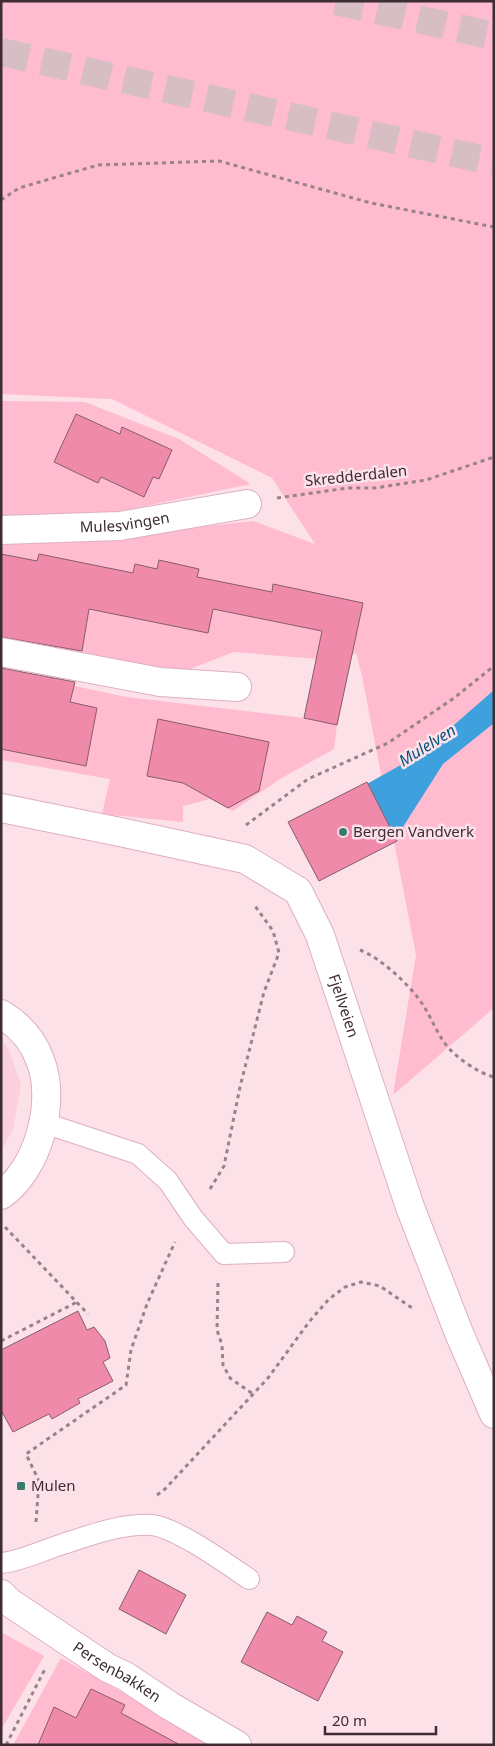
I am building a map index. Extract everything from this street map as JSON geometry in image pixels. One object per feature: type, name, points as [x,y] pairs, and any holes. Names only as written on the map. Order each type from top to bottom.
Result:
[{"type":"street","name":"Mulesvingen","points":[[1,530],[120,526],[247,504]]},
{"type":"street","points":[[1,652],[160,682],[237,687]]},
{"type":"street","name":"Fjellveien","points":[[1,808],[245,859],[298,891],[320,935],[410,1206],[459,1333],[494,1414]]},
{"type":"street","points":[[1,1014],[24,1033],[33,1045],[41,1061],[46,1084],[42,1135],[20,1179],[1,1196]]},
{"type":"street","name":"Persenbakken","points":[[1,1594],[9,1602],[108,1668],[125,1676],[170,1706],[238,1745]]},
{"type":"lane","points":[[44,1122],[138,1154],[168,1182],[193,1218],[224,1254],[284,1252]]},
{"type":"lane","points":[[1,1564],[108,1531],[140,1525],[154,1526],[167,1530],[187,1540],[249,1579]]},
{"type":"path","points":[[1,200],[19,188],[98,165],[218,161],[371,203],[494,227]]},
{"type":"path","name":"Skredderdalen","points":[[247,504],[293,494],[348,488],[375,488],[426,480],[494,457]]},
{"type":"path","points":[[212,851],[308,779],[388,743],[454,698],[494,666]]},
{"type":"path","points":[[35,1531],[39,1480],[26,1454],[126,1385],[131,1350],[147,1304],[172,1246],[193,1218],[224,1166],[240,1087],[264,992],[279,953],[274,931],[252,902]]},
{"type":"path","points":[[320,935],[366,952],[394,972],[423,1004],[444,1044],[474,1070],[494,1077]]},
{"type":"path","points":[[1,1223],[88,1314]]},
{"type":"path","points":[[212,1240],[218,1255],[217,1330],[222,1345],[223,1365],[230,1378],[253,1394]]},
{"type":"path","points":[[150,1498],[165,1489],[268,1378],[329,1298],[345,1287],[361,1282],[380,1286],[406,1302],[433,1326],[459,1333]]},
{"type":"path","points":[[1,1341],[77,1302]]},
{"type":"path","points":[[6,1745],[50,1661]]},
{"type":"shaded area","points":[[1,1],[494,1],[494,1008],[393,1095],[416,955],[356,653],[342,661],[234,652],[187,670],[94,659],[1,640],[1,541],[100,538],[253,521],[315,544],[272,478],[112,399],[1,394]]},
{"type":"shaded area","points":[[1,401],[85,402],[179,439],[251,484],[117,512],[1,522]]},
{"type":"shaded area","points":[[1,670],[126,697],[304,718],[337,725],[334,749],[280,779],[233,811],[210,799],[183,806],[183,822],[102,814],[110,779],[1,760]]},
{"type":"shaded area","points":[[1,1037],[9,1050],[21,1085],[13,1130],[1,1150]]},
{"type":"shaded area","points":[[1,1632],[44,1656],[1,1730]]},
{"type":"shaded area","points":[[61,1658],[216,1745],[13,1745]]},
{"type":"water","points":[[494,690],[494,723],[443,764],[394,841],[367,784],[422,753]]},
{"type":"building","points":[[76,414],[120,434],[122,427],[172,450],[159,479],[153,477],[144,497],[101,477],[98,483],[54,462]]},
{"type":"building","points":[[1,554],[37,561],[39,554],[133,573],[135,564],[157,569],[159,560],[199,569],[197,577],[272,592],[273,584],[363,603],[337,725],[304,718],[322,631],[213,609],[208,633],[89,609],[82,651],[1,637]]},
{"type":"building","points":[[1,668],[75,682],[70,702],[97,708],[86,766],[1,749]]},
{"type":"building","points":[[158,719],[269,742],[259,791],[228,808],[183,783],[147,776]]},
{"type":"building","name":"Bergen Vandverk","points":[[367,782],[397,841],[319,881],[288,822]]},
{"type":"building","points":[[78,1311],[87,1330],[94,1327],[105,1341],[110,1358],[103,1362],[113,1381],[78,1399],[80,1403],[52,1419],[49,1414],[13,1432],[1,1410],[1,1350]]},
{"type":"building","points":[[139,1570],[186,1595],[166,1634],[119,1609]]},
{"type":"building","points":[[267,1612],[292,1625],[297,1616],[327,1632],[322,1641],[343,1652],[318,1701],[241,1662]]},
{"type":"building","points":[[91,1689],[125,1705],[121,1713],[180,1745],[38,1745],[54,1707],[76,1718]]},
{"type":"tunnel","points":[[336,1],[494,36]]},
{"type":"tunnel","points":[[1,52],[494,162]]},
{"type":"place","name":"Bergen Vandverk","points":[[343,832]]},
{"type":"place","name":"Mulen","points":[[21,1486]]},
{"type":"water label","name":"Mulelven","points":[[427,745]]}]
